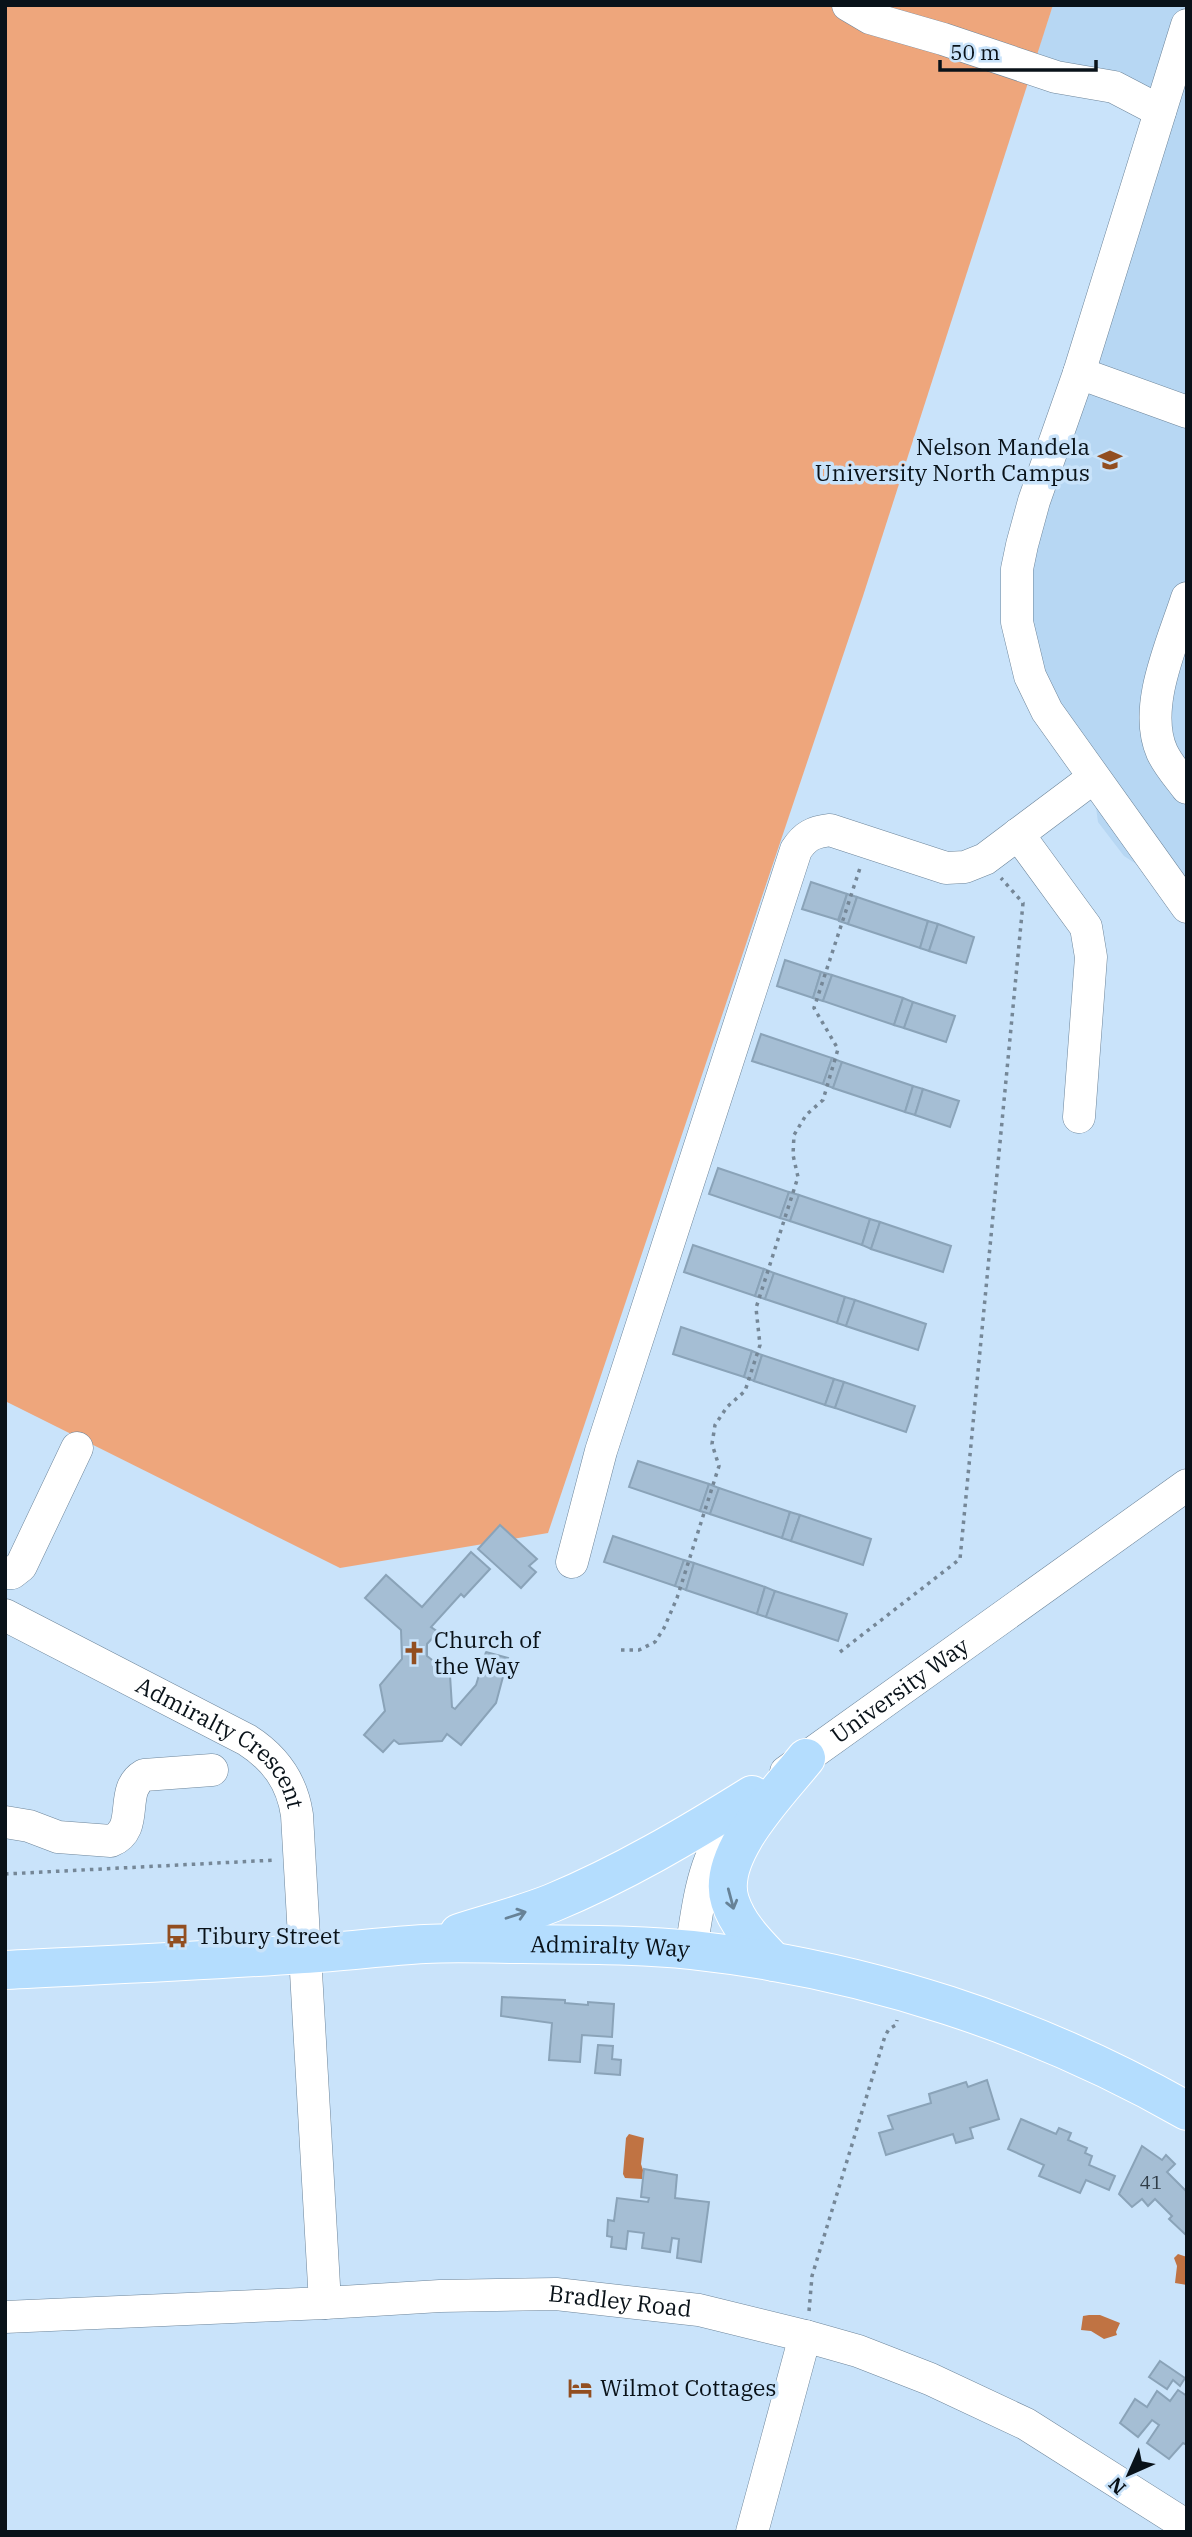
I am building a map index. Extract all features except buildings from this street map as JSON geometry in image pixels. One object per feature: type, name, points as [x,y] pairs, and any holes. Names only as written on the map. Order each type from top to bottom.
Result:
[{"type":"main road","points":[[774,1962],[737,1917],[729,1900],[729,1871],[741,1844],[806,1758]]},
{"type":"main road","points":[[428,1943],[551,1903],[619,1872],[752,1795]]},
{"type":"main road","name":"Admiralty Way","points":[[5,1970],[304,1954],[428,1943],[691,1950],[774,1962],[904,1992],[1006,2026],[1120,2075],[1187,2111]]},
{"type":"street","points":[[848,5],[870,18],[1056,77],[1114,87],[1160,111]]},
{"type":"street","points":[[1187,25],[1079,373],[1034,501],[1017,569],[1016,598],[1017,622],[1030,676],[1047,711],[1187,906]]},
{"type":"street","points":[[1079,373],[1187,412]]},
{"type":"street","points":[[1187,598],[1165,667],[1154,718],[1162,751],[1187,788]]},
{"type":"street","points":[[572,1562],[601,1451],[796,850],[803,839],[814,832],[830,830],[946,867],[965,867],[985,859],[1093,778]]},
{"type":"street","points":[[1018,834],[1086,927],[1090,942],[1079,1117]]},
{"type":"street","points":[[5,1573],[12,1573],[21,1566],[77,1448]]},
{"type":"street","name":"University Way","points":[[691,1950],[700,1894],[711,1855],[731,1820],[752,1795],[1187,1485]]},
{"type":"street","name":"Admiralty Crescent","points":[[5,1615],[231,1731],[262,1750],[276,1763],[287,1779],[295,1802],[304,1954]]},
{"type":"street","points":[[5,1822],[29,1826],[58,1837],[111,1841],[118,1838],[128,1826],[135,1780],[144,1775],[212,1770]]},
{"type":"street","points":[[304,1954],[325,2303]]},
{"type":"street","name":"Bradley Road","points":[[5,2317],[325,2303],[440,2295],[556,2294],[699,2310],[858,2351],[930,2379],[1026,2424],[1187,2526]]},
{"type":"street","points":[[752,2532],[805,2336]]},
{"type":"path","points":[[621,1650],[639,1650],[655,1642],[664,1628],[677,1598],[719,1466],[712,1444],[715,1425],[727,1407],[745,1391],[760,1345],[756,1308],[798,1177],[793,1155],[794,1135],[806,1115],[823,1100],[838,1049],[814,1008],[869,842]]},
{"type":"path","points":[[840,1653],[960,1559],[1023,903],[985,859]]},
{"type":"path","points":[[5,1874],[300,1859]]},
{"type":"path","points":[[805,2336],[813,2276],[889,2029]]},
{"type":"shaded area","points":[[5,5],[1053,5],[863,596],[548,1533],[340,1568],[5,1401]]},
{"type":"shaded area","name":"Nelson Mandela University North Campus","points":[[1053,5],[1187,5],[1187,884],[1147,871],[1124,856],[1098,822],[1095,800],[1017,676],[1051,408],[1147,112],[1031,71]]},
{"type":"shaded area","points":[[629,2134],[644,2138],[642,2179],[625,2178],[623,2174],[626,2138]]},
{"type":"shaded area","points":[[1178,2254],[1187,2257],[1187,2285],[1175,2283],[1177,2266],[1174,2258]]},
{"type":"shaded area","points":[[1100,2315],[1120,2323],[1117,2335],[1104,2339],[1091,2331],[1081,2330],[1083,2316]]},
{"type":"place","name":"Nelson Mandela University North Campus","points":[[1110,460]]},
{"type":"place","name":"Church of the Way","points":[[414,1653]]},
{"type":"place","name":"Tibury Street","points":[[177,1936]]},
{"type":"place","name":"Wilmot Cottages","points":[[580,2388]]}]
